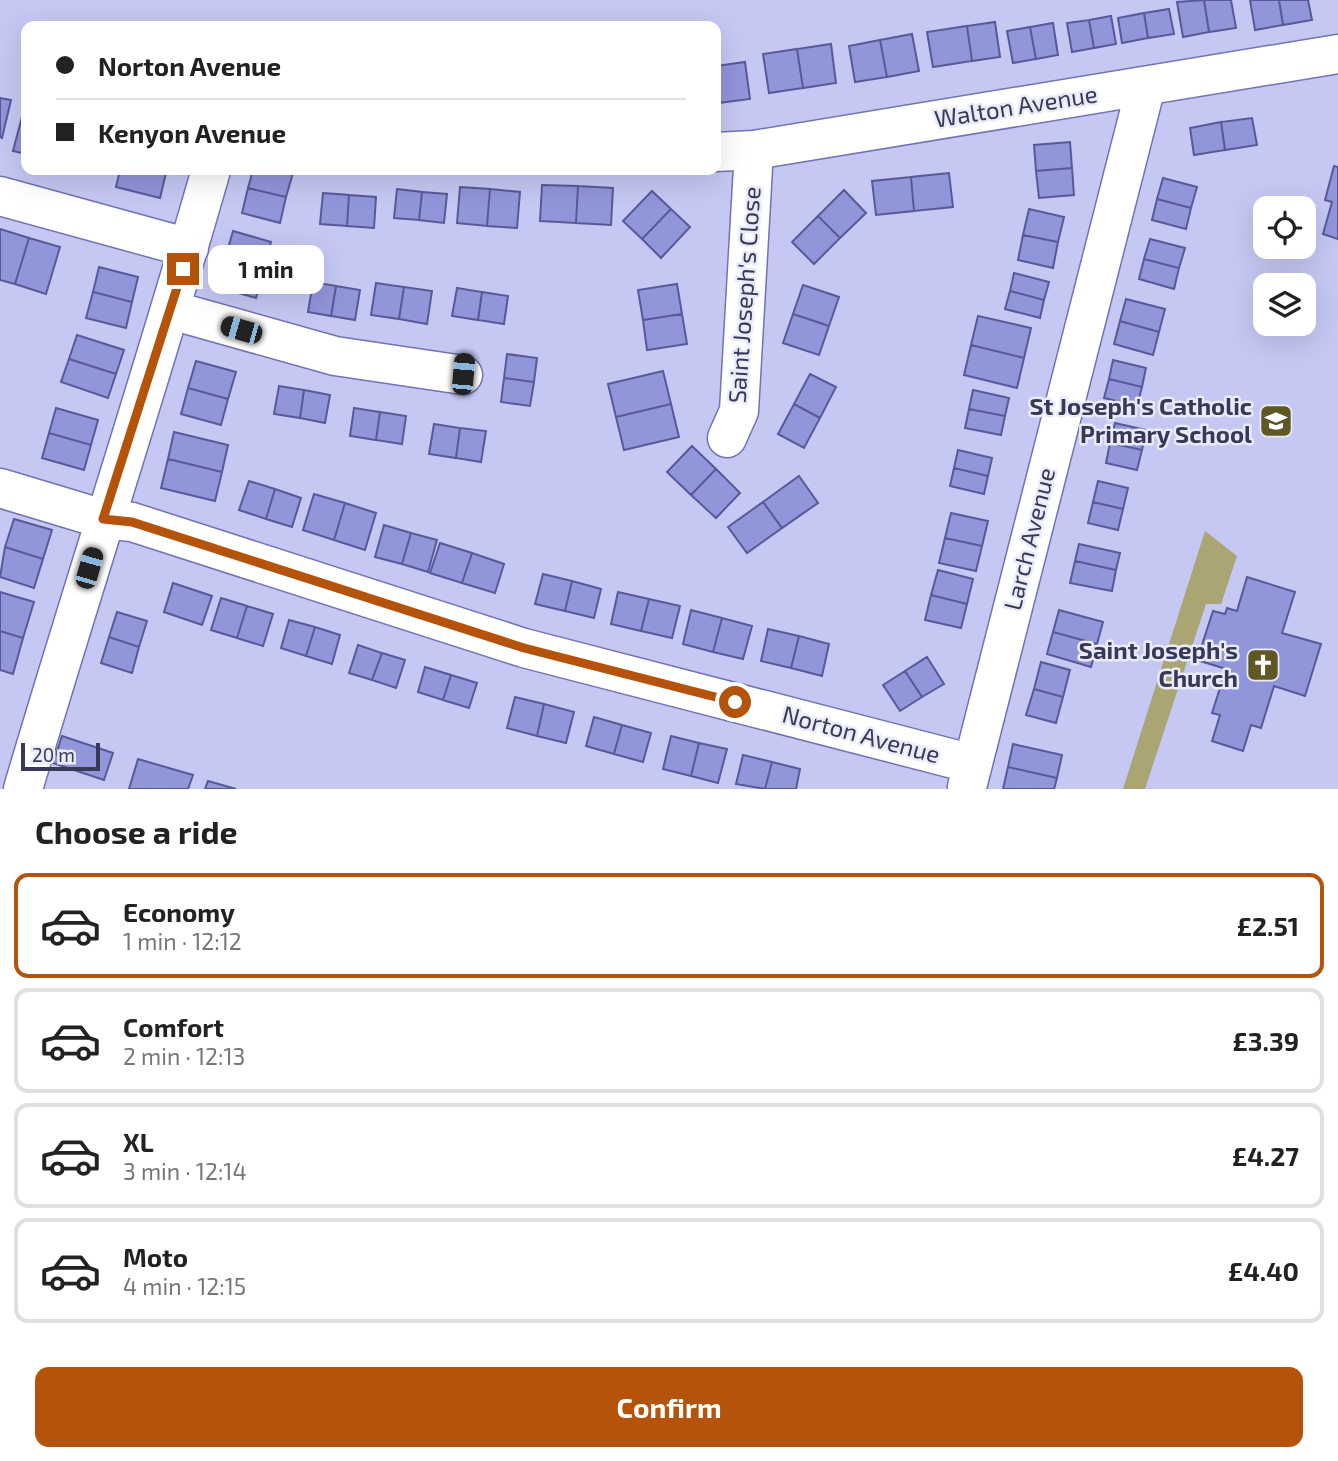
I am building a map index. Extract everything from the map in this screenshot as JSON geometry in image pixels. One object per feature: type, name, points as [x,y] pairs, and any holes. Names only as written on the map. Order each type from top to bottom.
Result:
[{"type":"street","name":"Walton Avenue","points":[[721,152],[754,150],[1327,56]]},
{"type":"street","name":"Larch Avenue","points":[[970,777],[1146,86]]},
{"type":"street","name":"Saint Joseph's Close","points":[[727,438],[739,411],[754,150]]},
{"type":"street","points":[[23,789],[103,519],[171,310],[210,175]]},
{"type":"street","points":[[0,196],[189,248]]},
{"type":"street","points":[[171,310],[335,356],[463,376]]},
{"type":"street","name":"Norton Avenue","points":[[0,488],[103,519],[132,522],[524,648],[970,777]]},
{"type":"shaded area","points":[[1205,531],[1237,556],[1221,604],[1206,604],[1145,789],[1123,789]]},
{"type":"building","points":[[1204,0],[1209,32],[1183,37],[1177,2]]},
{"type":"building","points":[[1204,0],[1231,0],[1236,28],[1209,32]]},
{"type":"building","points":[[1250,0],[1279,0],[1283,25],[1255,30]]},
{"type":"building","points":[[1279,0],[1308,0],[1312,20],[1283,25]]},
{"type":"building","points":[[1169,9],[1174,34],[1148,38],[1144,13]]},
{"type":"building","points":[[1144,13],[1148,38],[1122,43],[1118,18]]},
{"type":"building","points":[[1111,16],[1116,44],[1094,48],[1089,20]]},
{"type":"building","points":[[1089,20],[1094,48],[1072,52],[1067,23]]},
{"type":"building","points":[[995,22],[1000,57],[972,61],[967,26]]},
{"type":"building","points":[[1053,23],[1058,55],[1036,59],[1030,27]]},
{"type":"building","points":[[967,26],[972,61],[933,67],[927,32]]},
{"type":"building","points":[[1030,27],[1036,59],[1013,63],[1007,31]]},
{"type":"building","points":[[912,34],[919,71],[887,77],[880,40]]},
{"type":"building","points":[[880,40],[887,77],[855,82],[849,46]]},
{"type":"building","points":[[831,44],[836,83],[803,88],[797,49]]},
{"type":"building","points":[[797,49],[803,88],[769,93],[763,54]]},
{"type":"building","points":[[745,62],[750,99],[721,103],[721,65]]},
{"type":"building","points":[[0,98],[11,100],[2,138],[0,137]]},
{"type":"building","points":[[1252,118],[1257,145],[1225,150],[1221,122]]},
{"type":"building","points":[[21,121],[21,153],[13,151]]},
{"type":"building","points":[[1221,122],[1225,150],[1194,155],[1190,128]]},
{"type":"building","points":[[1070,142],[1072,168],[1036,171],[1034,145]]},
{"type":"building","points":[[1334,166],[1338,167],[1338,239],[1323,234],[1332,202],[1325,200]]},
{"type":"building","points":[[1072,168],[1074,195],[1039,198],[1036,171]]},
{"type":"building","points":[[949,173],[953,207],[914,211],[911,177]]},
{"type":"building","points":[[119,175],[166,175],[160,198],[116,187]]},
{"type":"building","points":[[252,175],[292,175],[286,197],[248,188]]},
{"type":"building","points":[[911,177],[914,211],[876,215],[872,181]]},
{"type":"building","points":[[1163,178],[1197,187],[1191,208],[1157,199]]},
{"type":"building","points":[[542,185],[578,186],[576,223],[540,221]]},
{"type":"building","points":[[578,186],[613,188],[611,225],[576,223]]},
{"type":"building","points":[[460,187],[490,189],[487,226],[457,223]]},
{"type":"building","points":[[248,188],[286,197],[280,223],[242,213]]},
{"type":"building","points":[[397,189],[422,192],[419,220],[394,218]]},
{"type":"building","points":[[490,189],[520,192],[517,228],[487,226]]},
{"type":"building","points":[[844,190],[866,213],[840,238],[818,216]]},
{"type":"building","points":[[652,191],[671,209],[642,239],[623,221]]},
{"type":"building","points":[[422,192],[447,194],[444,223],[419,220]]},
{"type":"building","points":[[323,193],[349,195],[347,226],[320,224]]},
{"type":"building","points":[[349,195],[376,197],[374,228],[347,226]]},
{"type":"building","points":[[1157,199],[1191,208],[1186,229],[1152,220]]},
{"type":"building","points":[[671,209],[690,227],[661,258],[642,239]]},
{"type":"building","points":[[1029,209],[1064,217],[1058,242],[1023,235]]},
{"type":"building","points":[[818,216],[840,238],[814,264],[792,242]]},
{"type":"building","points":[[0,229],[29,238],[15,284],[0,280]]},
{"type":"building","points":[[233,231],[271,242],[264,270],[225,259]]},
{"type":"building","points":[[1023,235],[1058,242],[1053,268],[1018,260]]},
{"type":"building","points":[[29,238],[60,247],[46,294],[15,284]]},
{"type":"building","points":[[1150,239],[1185,248],[1179,268],[1144,259]]},
{"type":"building","points":[[225,259],[264,270],[256,298],[217,287]]},
{"type":"building","points":[[1144,259],[1179,268],[1174,289],[1139,279]]},
{"type":"building","points":[[99,267],[138,277],[132,302],[93,292]]},
{"type":"building","points":[[1014,273],[1049,282],[1044,300],[1010,291]]},
{"type":"building","points":[[313,282],[336,286],[331,316],[308,312]]},
{"type":"building","points":[[376,283],[404,287],[399,319],[371,315]]},
{"type":"building","points":[[677,284],[682,314],[643,320],[638,290]]},
{"type":"building","points":[[803,285],[839,297],[829,326],[793,314]]},
{"type":"building","points":[[336,286],[360,290],[355,320],[331,316]]},
{"type":"building","points":[[404,287],[432,291],[427,324],[399,319]]},
{"type":"building","points":[[457,288],[482,292],[478,320],[452,316]]},
{"type":"building","points":[[1010,291],[1044,300],[1040,318],[1005,309]]},
{"type":"building","points":[[93,292],[132,302],[126,328],[86,318]]},
{"type":"building","points":[[482,292],[508,296],[504,324],[478,320]]},
{"type":"building","points":[[1126,299],[1165,309],[1159,332],[1120,321]]},
{"type":"building","points":[[682,314],[687,344],[647,350],[643,320]]},
{"type":"building","points":[[793,314],[829,326],[819,355],[783,343]]},
{"type":"building","points":[[978,316],[1031,328],[1024,358],[971,345]]},
{"type":"building","points":[[1120,321],[1159,332],[1153,355],[1114,344]]},
{"type":"building","points":[[77,335],[124,350],[116,374],[69,359]]},
{"type":"building","points":[[971,345],[1024,358],[1017,388],[964,375]]},
{"type":"building","points":[[507,354],[537,358],[534,382],[504,378]]},
{"type":"building","points":[[69,359],[116,374],[108,398],[61,382]]},
{"type":"building","points":[[1113,360],[1146,368],[1142,387],[1109,379]]},
{"type":"building","points":[[196,361],[236,372],[228,399],[188,388]]},
{"type":"building","points":[[663,371],[671,404],[616,417],[608,384]]},
{"type":"building","points":[[810,374],[836,387],[820,418],[794,404]]},
{"type":"building","points":[[504,378],[534,382],[530,406],[501,402]]},
{"type":"building","points":[[1109,379],[1142,387],[1137,406],[1104,398]]},
{"type":"building","points":[[279,386],[304,390],[300,418],[274,414]]},
{"type":"building","points":[[188,388],[228,399],[221,425],[181,414]]},
{"type":"building","points":[[304,390],[330,395],[325,423],[300,418]]},
{"type":"building","points":[[973,390],[1009,398],[1005,416],[969,409]]},
{"type":"building","points":[[671,404],[679,437],[624,450],[616,417]]},
{"type":"building","points":[[794,404],[820,418],[804,448],[778,434]]},
{"type":"building","points":[[56,408],[98,420],[91,445],[49,433]]},
{"type":"building","points":[[354,408],[380,412],[376,440],[350,436]]},
{"type":"building","points":[[969,409],[1005,416],[1001,435],[965,428]]},
{"type":"building","points":[[380,412],[406,416],[402,444],[376,440]]},
{"type":"building","points":[[1115,423],[1146,430],[1142,450],[1110,443]]},
{"type":"building","points":[[434,424],[460,428],[456,458],[429,454]]},
{"type":"building","points":[[460,428],[486,431],[481,462],[456,458]]},
{"type":"building","points":[[174,432],[228,445],[222,472],[168,459]]},
{"type":"building","points":[[49,433],[91,445],[84,470],[42,458]]},
{"type":"building","points":[[1110,443],[1142,450],[1137,470],[1106,463]]},
{"type":"building","points":[[692,446],[716,469],[691,495],[667,472]]},
{"type":"building","points":[[958,450],[992,458],[988,476],[954,468]]},
{"type":"building","points":[[168,459],[222,472],[215,501],[161,488]]},
{"type":"building","points":[[954,468],[988,476],[984,494],[950,486]]},
{"type":"building","points":[[716,469],[740,493],[716,518],[691,495]]},
{"type":"building","points":[[799,476],[818,503],[782,528],[763,502]]},
{"type":"building","points":[[249,481],[275,489],[266,519],[239,510]]},
{"type":"building","points":[[1098,481],[1128,488],[1123,509],[1093,502]]},
{"type":"building","points":[[275,489],[301,498],[292,527],[266,519]]},
{"type":"building","points":[[314,494],[345,503],[334,540],[303,530]]},
{"type":"building","points":[[763,502],[782,528],[747,553],[728,527]]},
{"type":"building","points":[[1093,502],[1123,509],[1118,530],[1088,523]]},
{"type":"building","points":[[345,503],[376,513],[365,550],[334,540]]},
{"type":"building","points":[[951,513],[988,521],[982,546],[945,538]]},
{"type":"building","points":[[14,519],[52,530],[43,559],[5,547]]},
{"type":"building","points":[[384,525],[411,533],[402,564],[375,557]]},
{"type":"building","points":[[411,533],[437,540],[428,572],[402,564]]},
{"type":"building","points":[[945,538],[982,546],[976,571],[939,563]]},
{"type":"building","points":[[440,543],[472,553],[462,583],[430,573]]},
{"type":"building","points":[[1079,544],[1120,553],[1116,570],[1075,561]]},
{"type":"building","points":[[5,547],[43,559],[34,588],[0,577]]},
{"type":"building","points":[[472,553],[504,564],[495,593],[462,583]]},
{"type":"building","points":[[1075,561],[1116,570],[1112,591],[1070,583]]},
{"type":"building","points":[[938,570],[973,579],[967,604],[931,595]]},
{"type":"building","points":[[543,574],[572,581],[565,611],[535,604]]},
{"type":"building","name":"Saint Joseph's Church","points":[[1247,577],[1295,592],[1282,633],[1321,644],[1305,696],[1274,686],[1261,728],[1251,725],[1243,751],[1212,741],[1220,715],[1212,713],[1226,669],[1197,660],[1213,611],[1225,614],[1227,608],[1237,611]]},
{"type":"building","points":[[572,581],[601,589],[594,618],[565,611]]},
{"type":"building","points":[[173,583],[212,596],[202,625],[164,612]]},
{"type":"building","points":[[0,592],[34,602],[23,638],[0,631]]},
{"type":"building","points":[[618,592],[649,599],[641,631],[611,624]]},
{"type":"building","points":[[931,595],[967,604],[961,628],[925,620]]},
{"type":"building","points":[[221,598],[247,606],[237,638],[211,630]]},
{"type":"building","points":[[649,599],[680,606],[672,638],[641,631]]},
{"type":"building","points":[[247,606],[273,614],[263,646],[237,638]]},
{"type":"building","points":[[691,610],[722,618],[713,652],[683,644]]},
{"type":"building","points":[[1059,610],[1103,622],[1097,644],[1053,632]]},
{"type":"building","points":[[117,612],[147,621],[139,647],[109,637]]},
{"type":"building","points":[[722,618],[752,626],[743,659],[713,652]]},
{"type":"building","points":[[289,620],[315,627],[306,656],[281,648]]},
{"type":"building","points":[[315,627],[340,635],[332,664],[306,656]]},
{"type":"building","points":[[768,629],[799,636],[791,668],[761,661]]},
{"type":"building","points":[[0,631],[23,638],[13,674],[0,670]]},
{"type":"building","points":[[1053,632],[1097,644],[1091,667],[1047,654]]},
{"type":"building","points":[[799,636],[829,644],[822,676],[791,668]]},
{"type":"building","points":[[109,637],[139,647],[132,673],[101,663]]},
{"type":"building","points":[[358,645],[382,653],[372,680],[349,673]]},
{"type":"building","points":[[382,653],[405,660],[396,688],[372,680]]},
{"type":"building","points":[[927,657],[944,684],[922,697],[905,671]]},
{"type":"building","points":[[1041,662],[1070,670],[1063,697],[1034,689]]},
{"type":"building","points":[[425,667],[451,675],[443,700],[418,692]]},
{"type":"building","points":[[905,671],[922,697],[900,711],[883,685]]},
{"type":"building","points":[[451,675],[477,683],[469,708],[443,700]]},
{"type":"building","points":[[1034,689],[1063,697],[1056,723],[1026,715]]},
{"type":"building","points":[[515,697],[544,704],[537,736],[507,728]]},
{"type":"building","points":[[544,704],[574,712],[566,743],[537,736]]},
{"type":"building","points":[[594,717],[622,725],[614,754],[586,746]]},
{"type":"building","points":[[622,725],[651,733],[643,762],[614,754]]},
{"type":"building","points":[[62,736],[113,753],[104,780],[53,763]]},
{"type":"building","points":[[671,736],[699,743],[691,776],[663,769]]},
{"type":"building","points":[[699,743],[727,749],[718,783],[691,776]]},
{"type":"building","points":[[1013,744],[1062,755],[1057,778],[1008,767]]},
{"type":"building","points":[[743,755],[772,762],[765,789],[736,784]]},
{"type":"building","points":[[138,759],[193,775],[188,789],[129,789]]},
{"type":"building","points":[[772,762],[800,769],[796,789],[765,789]]},
{"type":"building","points":[[1008,767],[1057,778],[1054,789],[1003,789]]},
{"type":"building","points":[[208,781],[236,789],[205,789]]},
{"type":"place","name":"St Joseph's Catholic Primary School","points":[[1276,421]]},
{"type":"place","name":"Saint Joseph's Church","points":[[1263,665]]},
{"type":"route","points":[[183,269],[103,519],[132,522],[524,648],[735,702]]}]
